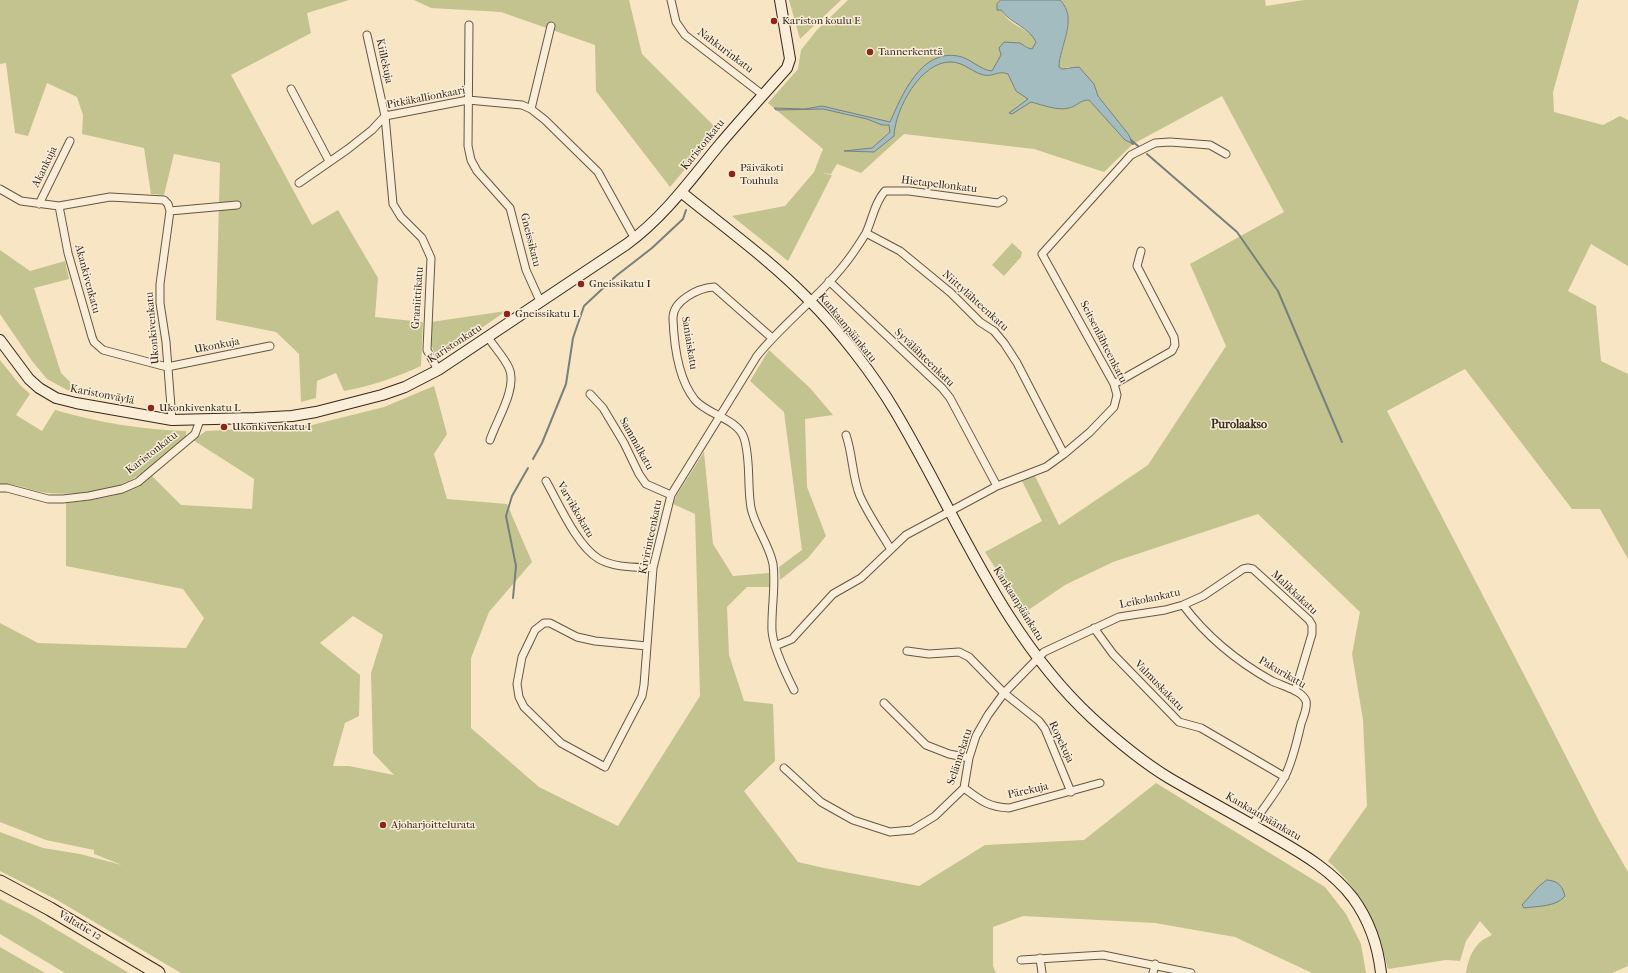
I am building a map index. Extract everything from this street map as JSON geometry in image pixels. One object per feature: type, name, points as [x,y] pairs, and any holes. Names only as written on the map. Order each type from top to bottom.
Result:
[{"type":"highway","name":"Valtatie 12","points":[[0,882],[50,909],[158,973]]},
{"type":"street","name":"Nahkurinkatu","points":[[671,0],[676,22],[685,35],[763,95]]},
{"type":"street","name":"Karistonkatu","points":[[0,488],[7,488],[48,499],[89,496],[122,489],[138,482],[195,434],[200,420],[292,416],[316,412],[382,395],[405,387],[438,370],[635,239],[667,210],[737,124],[787,68],[790,59],[780,0]]},
{"type":"street","name":"Gneissikatu","points":[[469,25],[468,146],[471,160],[477,171],[510,208],[526,270],[540,301]]},
{"type":"street","points":[[531,109],[551,26]]},
{"type":"street","name":"Kiillekuja","points":[[367,35],[385,116]]},
{"type":"street","points":[[291,89],[329,161]]},
{"type":"street","name":"Pitkäkallionkaari","points":[[299,183],[348,149],[372,130],[385,116],[468,100],[522,105],[531,109],[598,172],[635,239]]},
{"type":"street","name":"Graniittikatu","points":[[385,116],[393,204],[402,217],[422,238],[431,258],[427,350],[438,370]]},
{"type":"street","name":"Akankuja","points":[[38,204],[70,140]]},
{"type":"street","name":"Seitsenlähteenkatu","points":[[775,646],[792,639],[833,594],[861,578],[890,548],[906,535],[997,486],[1046,466],[1064,454],[1090,432],[1114,407],[1117,395],[1114,384],[1042,254],[1131,155],[1155,143],[1170,142],[1210,144],[1226,154]]},
{"type":"street","points":[[0,188],[21,201],[59,206],[100,198],[156,198],[164,200],[168,204],[170,211],[237,205]]},
{"type":"street","name":"Hietapellonkatu","points":[[810,300],[829,281],[852,254],[866,233],[878,203],[885,191],[909,191],[998,203],[1003,200]]},
{"type":"street","name":"Kankaanpäänkatu","points":[[681,192],[762,257],[810,300],[840,334],[894,409],[1012,620],[1038,658],[1066,692],[1090,716],[1143,760],[1167,776],[1253,824],[1329,872],[1357,904],[1370,927],[1376,944],[1381,973]]},
{"type":"street","name":"Akankivenkatu","points":[[59,206],[68,253],[94,342],[98,348],[109,353],[167,366]]},
{"type":"street","name":"Ukonkivenkatu","points":[[170,211],[160,284],[160,302],[166,342],[172,420]]},
{"type":"street","name":"Niittylähteenkatu","points":[[866,233],[900,251],[951,293],[980,322],[994,331],[1017,363],[1064,454]]},
{"type":"street","points":[[1114,384],[1172,352],[1175,345],[1174,337],[1137,266],[1141,251]]},
{"type":"street","name":"Syvälähteenkatu","points":[[829,281],[942,388],[950,398],[997,486]]},
{"type":"street","name":"Saniaiskatu","points":[[720,417],[708,411],[695,400],[684,380],[680,369],[673,318],[674,309],[677,304],[700,290],[714,287],[772,338]]},
{"type":"street","name":"Kivirinteenkatu","points":[[647,646],[595,641],[577,637],[550,623],[544,623],[535,630],[522,657],[517,684],[519,697],[524,707],[561,743],[605,767],[642,696],[647,646],[654,568],[671,495],[748,370],[772,338],[810,300]]},
{"type":"street","points":[[488,338],[508,366],[511,375],[507,399],[490,440]]},
{"type":"street","name":"Karistonväylä","points":[[0,340],[29,379],[39,388],[56,398],[172,420],[200,420]]},
{"type":"street","name":"Ukonkuja","points":[[167,366],[270,346]]},
{"type":"street","name":"Sammalkatu","points":[[590,394],[603,408],[646,484],[671,495]]},
{"type":"street","points":[[720,417],[740,432],[746,445],[752,509],[772,563],[774,592],[772,631],[775,646],[794,690]]},
{"type":"street","points":[[846,435],[852,452],[856,483],[861,497],[890,548]]},
{"type":"street","name":"Varvikkokatu","points":[[546,481],[584,548],[600,559],[614,564],[654,568]]},
{"type":"street","name":"Malikkakatu","points":[[1243,569],[1248,568],[1253,570],[1309,620],[1312,625],[1312,634],[1295,691]]},
{"type":"street","name":"Leikolankatu","points":[[1038,658],[1044,652],[1119,617],[1165,610],[1183,605],[1203,596],[1243,569]]},
{"type":"street","name":"Pakurikatu","points":[[1183,605],[1198,625],[1246,665],[1273,682],[1295,691],[1306,701],[1306,707],[1285,777],[1253,824]]},
{"type":"street","name":"Valmuskakatu","points":[[1094,628],[1113,654],[1179,722],[1201,728],[1285,777]]},
{"type":"street","name":"Ropekuja","points":[[907,651],[929,654],[959,652],[969,657],[1004,693],[1039,721],[1045,729],[1072,792]]},
{"type":"street","name":"Selännekatu","points":[[784,768],[821,802],[853,820],[890,832],[912,830],[935,816],[964,788],[969,758],[976,736],[1004,693],[1038,658]]},
{"type":"street","points":[[884,703],[926,745],[949,754],[969,758]]},
{"type":"street","name":"Pärekuja","points":[[964,788],[983,803],[995,807],[1008,808],[1072,792],[1100,783]]},
{"type":"street","points":[[1021,960],[1103,955],[1155,964],[1192,973]]},
{"type":"street","points":[[1040,958],[1042,973]]},
{"type":"street","points":[[1153,973],[1155,964]]},
{"type":"green space","points":[[0,0],[349,0],[307,13],[311,33],[231,75],[312,225],[338,210],[378,278],[375,317],[423,322],[421,366],[383,381],[344,391],[336,373],[317,381],[316,398],[301,402],[299,354],[276,332],[216,320],[220,163],[174,154],[164,195],[151,194],[144,148],[82,134],[83,115],[77,97],[47,83],[28,136],[15,133],[6,63],[0,64]]},
{"type":"green space","points":[[414,0],[629,0],[642,54],[718,130],[670,187],[596,91],[595,45],[501,12],[431,8]]},
{"type":"green space","points":[[789,0],[841,0],[800,39]]},
{"type":"green space","points":[[848,0],[1001,0],[997,4],[1006,17],[1012,23],[1031,35],[1036,42],[1032,49],[1025,45],[1001,55],[1004,72],[1008,74],[1016,91],[1070,108],[1078,102],[1089,100],[1125,140],[1133,143],[1129,135],[1098,96],[1094,84],[1069,67],[1062,69],[1059,67],[1068,24],[1068,16],[1060,0],[1265,0],[1266,6],[1304,0],[1579,0],[1553,92],[1554,112],[1603,125],[1620,116],[1628,120],[1628,266],[1591,244],[1568,291],[1596,306],[1601,361],[1628,374],[1628,559],[1600,509],[1572,509],[1465,369],[1387,411],[1599,821],[1628,872],[1628,966],[1612,973],[1466,973],[1469,960],[1477,945],[1492,935],[1480,921],[1466,941],[1460,961],[1446,960],[1388,969],[1379,937],[1367,910],[1351,886],[1328,861],[1367,806],[1363,720],[1352,654],[1360,612],[1258,514],[1113,562],[1065,585],[1024,613],[985,552],[1042,521],[1022,481],[1035,476],[1059,525],[1148,465],[1226,346],[1190,264],[1284,212],[1222,96],[1133,144],[1104,172],[1034,149],[904,134],[861,173],[837,164],[831,174],[821,173],[832,175],[788,261],[732,216],[785,206],[814,172],[823,149],[768,103],[798,69],[801,50],[817,30]]},
{"type":"green space","points":[[1012,243],[1022,252],[1021,257],[1004,276],[992,265]]},
{"type":"green space","points":[[0,250],[30,271],[65,261],[69,279],[34,288],[61,373],[81,393],[69,391],[47,379],[32,361],[0,314]]},
{"type":"green space","points":[[506,311],[437,359],[430,342],[431,322]]},
{"type":"green space","points":[[769,350],[810,388],[833,415],[805,419],[807,487],[826,536],[808,558],[780,580],[779,567],[802,550],[784,412],[750,381]]},
{"type":"green space","points":[[0,360],[20,385],[30,394],[16,415],[42,431],[55,410],[120,425],[186,431],[186,437],[143,473],[116,487],[105,490],[70,494],[48,493],[19,486],[0,484]]},
{"type":"green space","points":[[434,386],[447,434],[434,454],[447,499],[507,504],[532,562],[489,612],[471,658],[471,728],[539,787],[618,826],[700,696],[695,514],[673,504],[676,496],[704,452],[713,544],[733,576],[769,573],[770,587],[747,587],[727,607],[729,655],[744,701],[773,704],[775,761],[744,791],[798,862],[919,886],[985,845],[1084,840],[1156,783],[1325,887],[1346,914],[1361,944],[1366,973],[1312,973],[1235,937],[1155,923],[1023,916],[993,927],[993,966],[996,973],[181,973],[57,900],[0,871],[0,832],[43,848],[80,854],[122,865],[94,854],[94,850],[46,840],[0,822],[0,623],[38,643],[186,648],[204,618],[183,589],[66,566],[66,503],[101,498],[122,493],[143,483],[152,476],[181,505],[252,509],[254,479],[193,440],[206,431],[312,425],[384,407]],"holes":[[[353,616],[383,635],[371,673],[373,753],[394,775],[349,766],[333,766],[345,723],[359,716],[360,675],[320,643]]]},
{"type":"green space","points":[[0,899],[32,915],[129,973],[65,973],[0,934]]},
{"type":"green space","points":[[0,947],[45,973],[0,973]]},
{"type":"water","points":[[1001,0],[1060,0],[1068,16],[1068,24],[1059,67],[1062,69],[1079,67],[1094,84],[1098,96],[1129,135],[1133,144],[1125,140],[1089,100],[1064,109],[1031,102],[1012,114],[1009,113],[1028,99],[1016,91],[1008,74],[1002,73],[984,75],[956,62],[940,64],[930,69],[920,78],[912,88],[899,113],[894,136],[874,152],[844,151],[872,148],[890,132],[889,125],[882,125],[867,119],[823,109],[776,110],[774,108],[805,109],[822,106],[890,122],[907,87],[923,67],[933,60],[945,56],[958,56],[967,59],[983,69],[992,71],[1001,55],[999,48],[1004,42],[1020,43],[1032,49],[1036,42],[1029,32],[1009,18],[1001,10],[997,10],[997,4]]},
{"type":"water","points":[[1547,880],[1554,881],[1559,884],[1565,896],[1561,900],[1552,904],[1524,908],[1522,905],[1538,887]]},
{"type":"waterway","points":[[1133,144],[1131,140],[1138,146]]},
{"type":"waterway","points":[[1147,154],[1237,232],[1278,291],[1342,442]]},
{"type":"waterway","points":[[533,459],[542,443],[566,384],[573,338],[584,306],[616,276],[652,248],[683,219],[686,210]]},
{"type":"waterway","points":[[513,598],[516,566],[506,516],[512,496],[528,468]]},
{"type":"place","name":"Kariston koulu E","points":[[774,21]]},
{"type":"place","name":"Tannerkenttä","points":[[870,52]]},
{"type":"place","name":"Päiväkoti Touhula","points":[[732,174]]},
{"type":"place","name":"Gneissikatu I","points":[[581,284]]},
{"type":"place","name":"Gneissikatu L","points":[[507,314]]},
{"type":"place","name":"Ukonkivenkatu L","points":[[151,408]]},
{"type":"place","name":"Ukonkivenkatu I","points":[[224,427]]},
{"type":"place","name":"Ajoharjoittelurata","points":[[383,825]]},
{"type":"district","name":"Purolaakso","points":[[1239,425]]}]
